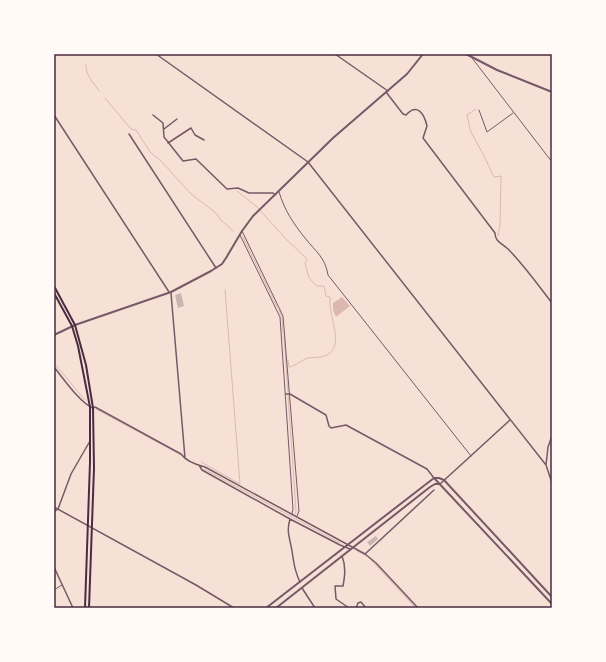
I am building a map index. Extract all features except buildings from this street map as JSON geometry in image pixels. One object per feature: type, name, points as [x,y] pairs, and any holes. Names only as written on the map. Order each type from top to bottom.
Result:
[{"type":"main road","points":[[54,286],[75,324],[86,365],[91,408],[94,468],[89,608]]},
{"type":"main road","points":[[54,293],[72,326],[91,408],[85,608]]},
{"type":"street","points":[[156,54],[308,162],[546,465],[552,483]]},
{"type":"street","points":[[335,54],[387,92],[403,114],[406,115],[414,109],[418,110],[423,115],[427,126],[423,138],[495,233],[495,238],[513,254],[552,303]]},
{"type":"street","points":[[54,335],[75,324],[170,292],[202,277],[216,268],[226,258],[253,216],[308,162],[407,74],[423,54]]},
{"type":"street","points":[[466,54],[497,70],[552,92]]},
{"type":"street","points":[[54,115],[170,292],[186,458]]},
{"type":"street","points":[[153,115],[163,123],[164,137],[183,161],[196,159],[227,189],[238,188],[249,193],[273,193],[275,195]]},
{"type":"street","points":[[164,129],[178,119]]},
{"type":"street","points":[[168,143],[191,128],[195,135],[204,140]]},
{"type":"street","points":[[129,134],[216,268]]},
{"type":"street","points":[[54,367],[83,401],[91,408],[96,407],[181,454],[198,465],[202,470],[290,519],[344,547],[354,548]]},
{"type":"street","points":[[286,394],[290,394],[326,415],[331,428],[346,425],[427,469],[552,604]]},
{"type":"street","points":[[276,608],[354,548],[430,486],[440,484],[510,420]]},
{"type":"street","points":[[546,465],[548,447],[552,436]]},
{"type":"street","points":[[54,512],[58,509],[71,474],[90,441]]},
{"type":"street","points":[[198,465],[205,466],[365,554],[376,563],[418,608]]},
{"type":"street","points":[[266,608],[434,478],[444,480],[552,597]]},
{"type":"street","points":[[365,554],[434,490]]},
{"type":"street","points":[[54,507],[196,585],[234,608]]},
{"type":"street","points":[[290,519],[288,537],[292,548],[294,570],[302,588],[314,608]]},
{"type":"street","points":[[342,556],[345,561],[346,572],[343,586],[335,586],[336,599],[349,608]]},
{"type":"street","points":[[511,561],[515,557]]},
{"type":"street","points":[[54,567],[74,608]]},
{"type":"street","points":[[356,608],[358,603],[361,602],[366,608]]},
{"type":"lane","points":[[471,57],[552,162]]},
{"type":"lane","points":[[479,110],[487,132],[513,113]]},
{"type":"lane","points":[[278,191],[289,218],[324,260],[328,275],[471,456]]},
{"type":"lane","points":[[242,231],[283,316],[299,511],[296,516]]},
{"type":"lane","points":[[240,235],[280,317],[294,509],[292,514]]},
{"type":"lane","points":[[54,590],[63,585]]},
{"type":"shaded area","points":[[342,297],[350,306],[336,317],[333,310],[333,303]]},
{"type":"waterway","points":[[86,65],[88,76],[99,91]]},
{"type":"waterway","points":[[105,98],[131,129],[136,130],[150,152],[161,161],[191,194],[215,212],[233,231]]},
{"type":"waterway","points":[[476,109],[467,115],[471,132],[494,177],[501,176],[500,225],[498,236]]},
{"type":"waterway","points":[[237,191],[257,207],[286,239],[307,259],[305,263],[309,278],[317,286],[324,286],[326,296],[330,297],[335,329],[335,341],[332,351],[325,356],[308,358],[289,367],[288,360]]},
{"type":"waterway","points":[[243,237],[277,307]]},
{"type":"waterway","points":[[201,462],[240,484],[225,290]]},
{"type":"waterway","points":[[279,310],[282,317],[283,333]]},
{"type":"waterway","points":[[284,336],[288,392]]},
{"type":"waterway","points":[[54,363],[85,400]]},
{"type":"waterway","points":[[288,395],[295,514]]},
{"type":"waterway","points":[[96,409],[181,455]]},
{"type":"waterway","points":[[204,469],[340,543]]},
{"type":"waterway","points":[[357,551],[365,555]]},
{"type":"waterway","points":[[371,560],[416,608]]}]
